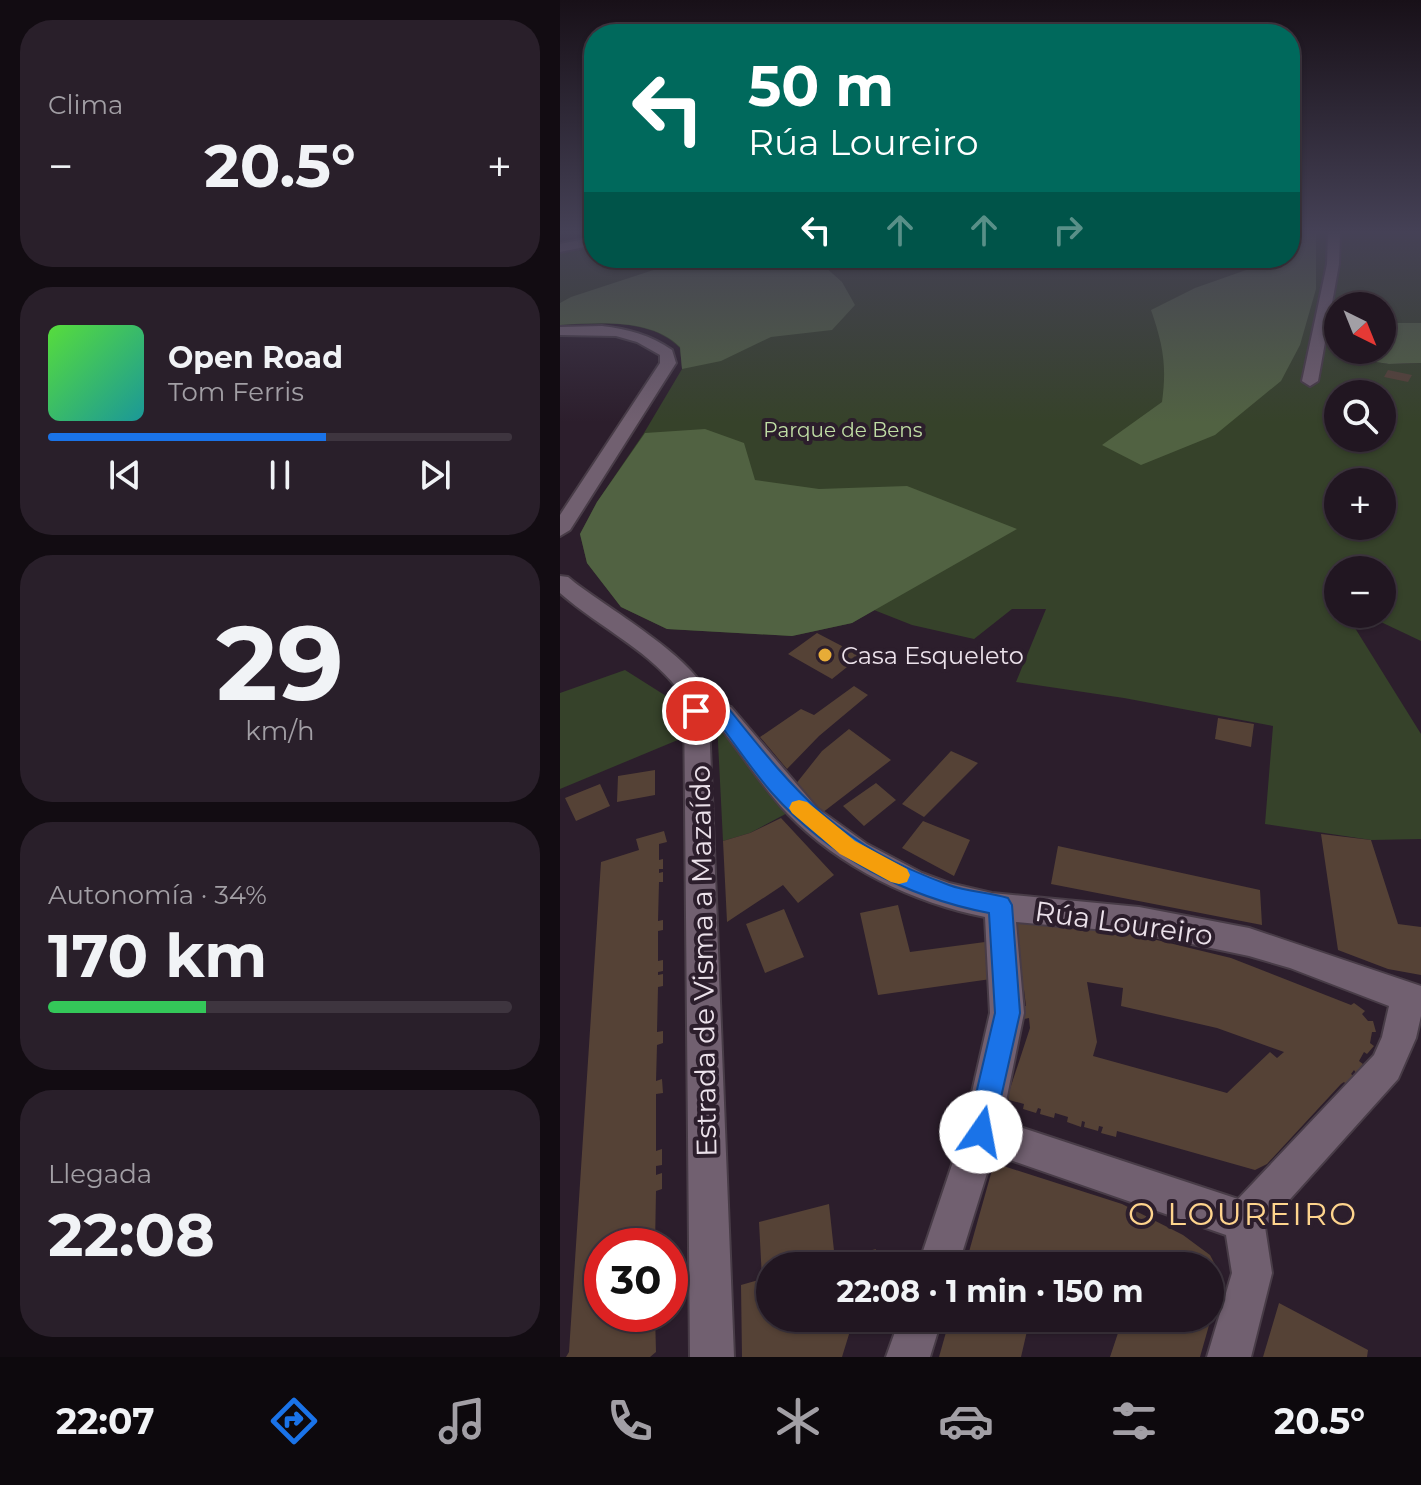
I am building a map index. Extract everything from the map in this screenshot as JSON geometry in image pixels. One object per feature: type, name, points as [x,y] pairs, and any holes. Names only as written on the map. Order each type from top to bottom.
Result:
[{"type":"street","points":[[1310,381],[1327,295]]},
{"type":"street","points":[[560,331],[608,330],[646,339],[667,353],[668,363],[560,530]]},
{"type":"street","name":"Estrada de Visma a Mazaído","points":[[560,582],[580,600],[648,644],[668,662],[696,696],[712,1357]]},
{"type":"street","name":"Rúa Loureiro","points":[[696,711],[722,713],[779,786],[808,816],[848,847],[892,872],[951,896],[1000,905],[1127,919],[1291,952],[1414,999]]},
{"type":"street","points":[[942,1252],[981,1132],[1007,1013],[1000,905]]},
{"type":"street","points":[[1244,1221],[1386,1067],[1414,999]]},
{"type":"street","points":[[981,1132],[1244,1221]]},
{"type":"street","points":[[1229,1357],[1252,1273],[1244,1221]]},
{"type":"street","points":[[908,1357],[916,1332]]},
{"type":"green space","name":"Parque de Bens","points":[[560,295],[1324,295],[1324,364],[1421,363],[1421,641],[1394,628],[1396,628],[1396,556],[1324,556],[1324,628],[1355,628],[1421,734],[1421,839],[1371,840],[1265,824],[1273,726],[1124,698],[1016,682],[1046,609],[1012,609],[974,639],[912,625],[874,610],[852,623],[792,636],[667,629],[621,607],[587,563],[580,534],[682,369],[680,348],[668,338],[640,327],[560,325]]},
{"type":"green space","points":[[850,295],[855,305],[832,330],[771,337],[721,361],[682,369],[680,347],[654,331],[623,324],[560,325],[560,303],[571,297]]},
{"type":"green space","points":[[1180,295],[1314,295],[1300,345],[1281,381],[1215,435],[1141,465],[1102,445],[1162,402],[1163,355],[1151,310]]},
{"type":"green space","name":"Parque de Bens","points":[[1396,295],[1421,295],[1421,323],[1396,323]]},
{"type":"green space","points":[[1396,323],[1421,323],[1421,363],[1396,364]]},
{"type":"green space","points":[[705,429],[744,443],[755,480],[819,489],[907,486],[1017,529],[852,623],[792,636],[667,629],[621,607],[587,563],[580,534],[597,502],[645,433]]},
{"type":"green space","points":[[625,670],[682,706],[685,737],[560,789],[560,693]]},
{"type":"green space","points":[[717,722],[793,810],[750,833],[723,841]]},
{"type":"building","points":[[1388,370],[1412,375],[1408,382],[1384,377]]},
{"type":"building","name":"Casa Esqueleto","points":[[817,633],[861,656],[832,679],[788,654]]},
{"type":"building","points":[[854,686],[868,695],[819,736],[787,769],[760,737],[801,709],[814,715]]},
{"type":"building","points":[[1218,718],[1254,724],[1251,747],[1215,739]]},
{"type":"building","points":[[849,729],[891,760],[822,813],[795,785],[822,751]]},
{"type":"building","points":[[951,751],[978,763],[924,817],[902,804]]},
{"type":"building","points":[[655,770],[655,795],[617,802],[618,776]]},
{"type":"building","points":[[876,783],[896,800],[864,826],[843,806]]},
{"type":"building","points":[[600,784],[610,806],[576,821],[565,798]]},
{"type":"building","points":[[781,818],[834,875],[798,903],[783,885],[727,922],[723,841],[750,833]]},
{"type":"building","points":[[923,821],[970,840],[954,876],[902,848]]},
{"type":"building","points":[[664,831],[667,842],[659,844],[659,860],[663,859],[663,869],[659,869],[659,873],[663,872],[663,882],[659,882],[658,921],[663,920],[663,930],[658,931],[658,961],[663,960],[663,971],[658,975],[663,974],[663,986],[658,987],[657,1032],[663,1031],[663,1043],[657,1045],[656,1081],[662,1079],[663,1093],[656,1094],[656,1151],[662,1149],[662,1165],[656,1166],[656,1175],[662,1173],[662,1189],[656,1191],[655,1228],[584,1228],[584,1332],[655,1332],[656,1352],[650,1357],[566,1357],[569,1352],[601,862],[639,850],[636,839]]},
{"type":"building","points":[[1321,834],[1371,840],[1398,924],[1421,927],[1421,975],[1388,969],[1338,950]]},
{"type":"building","points":[[1058,846],[1260,890],[1262,925],[1051,884]]},
{"type":"building","points":[[898,905],[910,952],[985,942],[991,979],[878,995],[860,913]]},
{"type":"building","points":[[784,909],[804,957],[765,973],[746,924]]},
{"type":"building","points":[[1016,919],[1084,925],[1084,929],[1087,925],[1100,927],[1102,932],[1103,928],[1115,930],[1114,933],[1128,933],[1231,958],[1351,1005],[1354,1003],[1365,1011],[1362,1014],[1368,1021],[1373,1021],[1376,1032],[1372,1032],[1370,1043],[1374,1046],[1367,1054],[1364,1052],[1359,1061],[1363,1064],[1356,1073],[1354,1070],[1351,1074],[1356,1078],[1348,1086],[1344,1082],[1341,1084],[1267,1164],[1255,1170],[1117,1131],[1116,1137],[1101,1133],[1103,1127],[1099,1126],[1098,1131],[1084,1127],[1085,1122],[1082,1121],[1081,1127],[1067,1122],[1068,1117],[1055,1113],[1054,1118],[1040,1114],[1041,1109],[1038,1108],[1036,1113],[1023,1109],[1024,1104],[1009,1100],[1030,1028],[1029,1018],[1024,1019],[1023,1006],[1026,1006],[1019,978],[1023,977],[1019,975],[1018,964],[1021,964],[1016,950],[1020,950],[1015,937],[1018,936]],"holes":[[[1087,982],[1123,988],[1121,1006],[1217,1028],[1284,1052],[1277,1058],[1270,1052],[1227,1093],[1093,1056],[1097,1042]]]},
{"type":"building","points":[[994,1163],[1122,1204],[1183,1235],[1206,1252],[969,1252]]},
{"type":"building","points":[[829,1204],[834,1252],[761,1252],[759,1222]]},
{"type":"building","points":[[756,1281],[756,1332],[850,1332],[842,1357],[742,1357],[741,1285]]},
{"type":"building","points":[[1279,1303],[1368,1350],[1367,1357],[1263,1357]]},
{"type":"building","points":[[946,1332],[1027,1332],[1021,1357],[939,1357]]},
{"type":"building","points":[[1118,1332],[1207,1332],[1200,1357],[1110,1357]]},
{"type":"slow traffic","points":[[799,808],[848,847],[899,875]]},
{"type":"place","name":"Casa Esqueleto","points":[[825,655]]},
{"type":"district","name":"O LOUREIRO","points":[[1243,1213]]},
{"type":"route","points":[[696,711],[722,713],[779,786],[808,816],[848,847],[892,872],[951,896],[1000,905],[1007,1013],[981,1132]]}]
